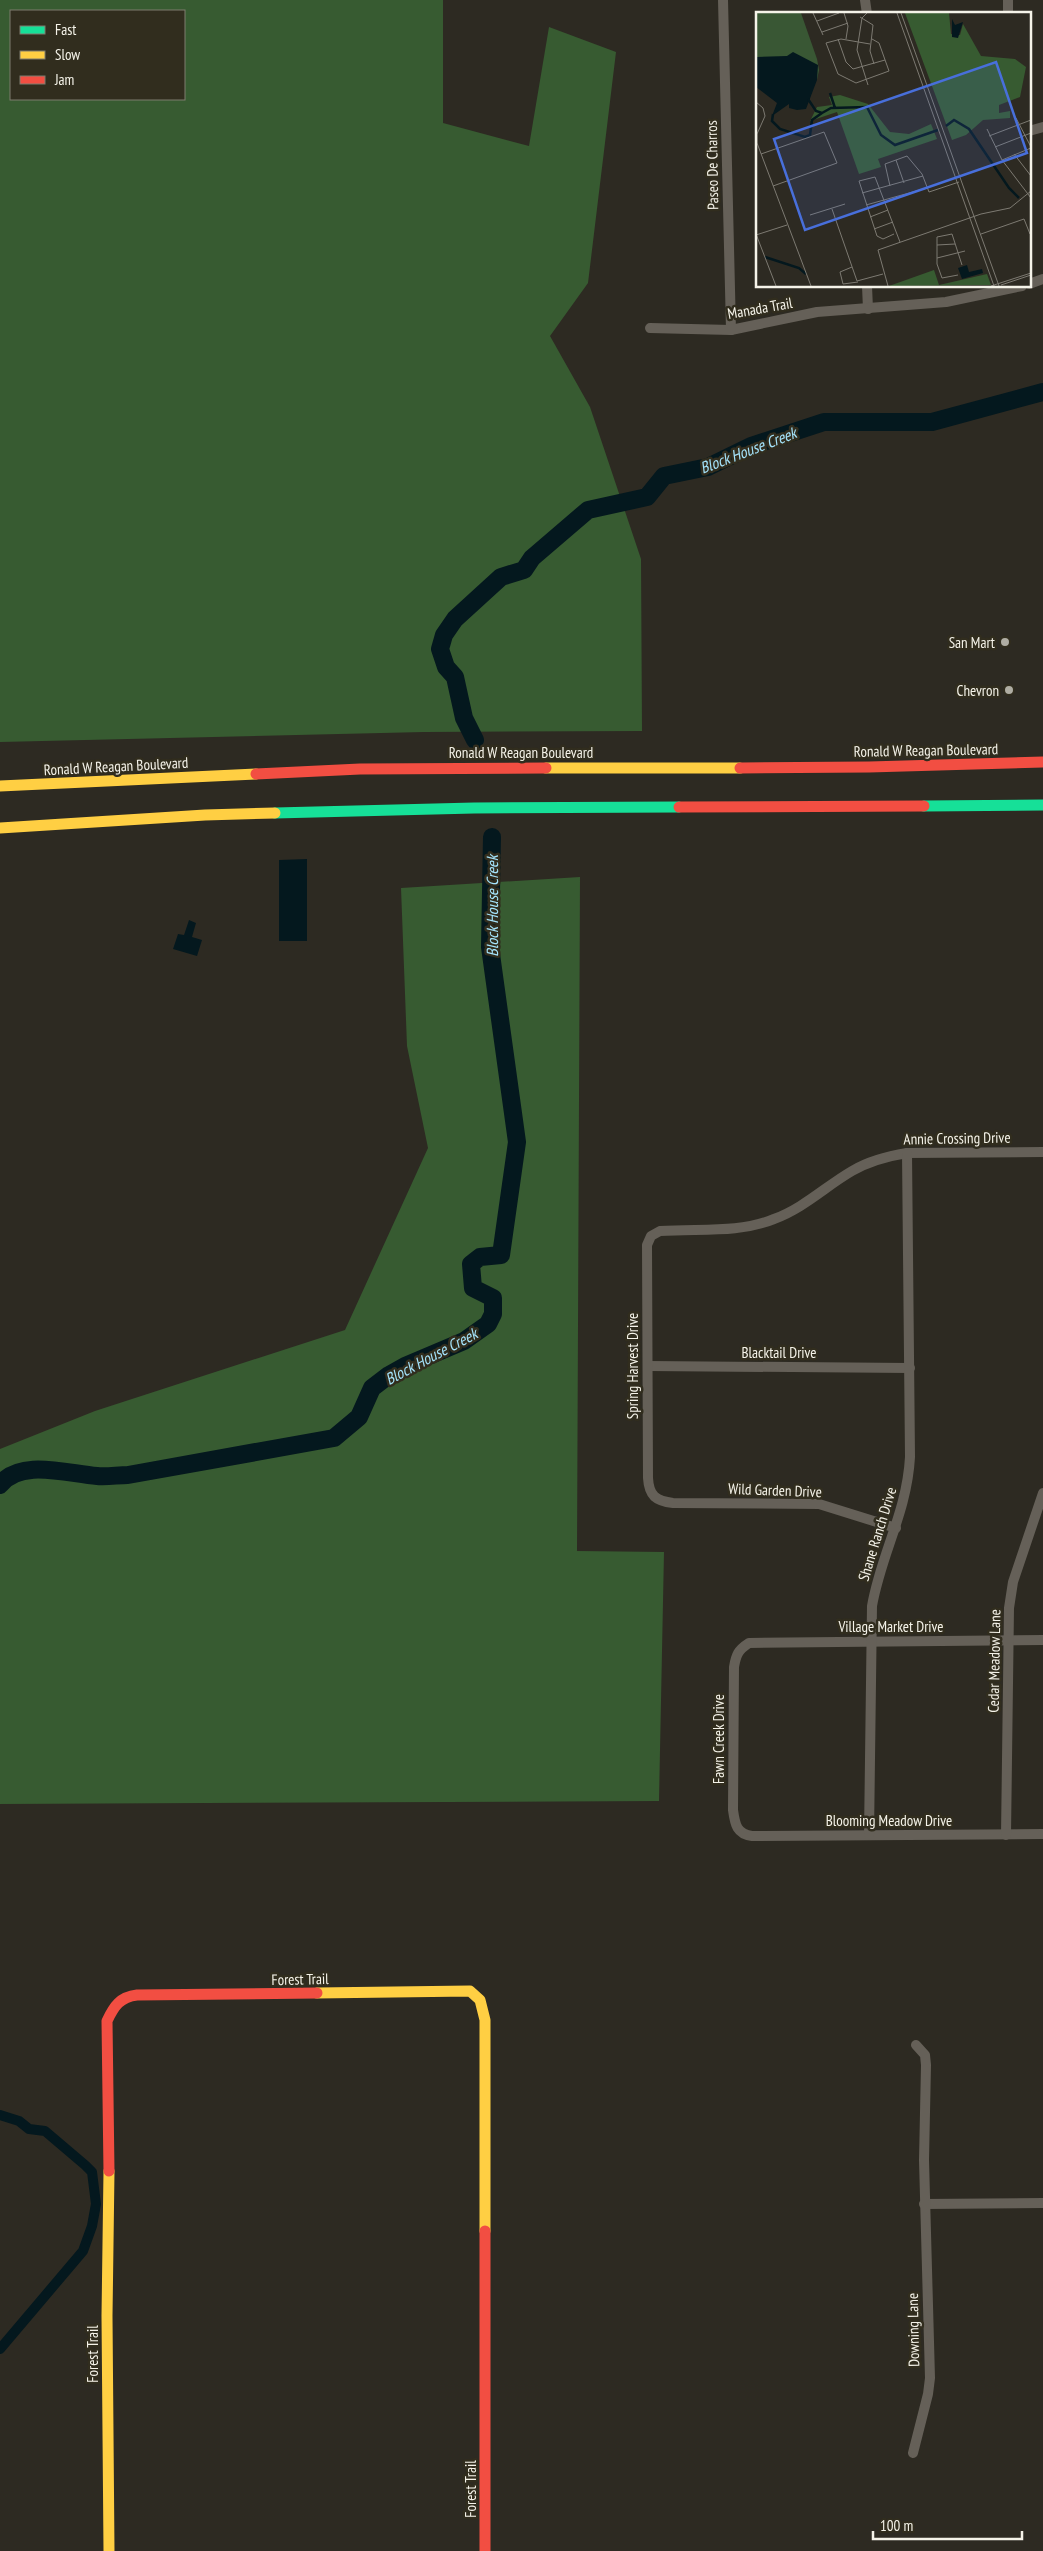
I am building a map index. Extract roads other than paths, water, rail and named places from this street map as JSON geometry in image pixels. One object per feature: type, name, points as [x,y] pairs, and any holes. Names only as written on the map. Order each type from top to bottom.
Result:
[{"type":"main road","name":"Ronald W Reagan Boulevard","points":[[0,786],[360,769],[869,767],[1043,762]]},
{"type":"main road","points":[[0,828],[205,815],[474,808],[1043,806]]},
{"type":"main road","name":"Forest Trail","points":[[109,2551],[107,2316],[110,2223],[106,2066],[107,2021],[114,2005],[128,1996],[137,1995],[470,1991],[476,1993],[482,2000],[485,2042],[484,2551]]},
{"type":"street","name":"Paseo De Charros","points":[[723,0],[731,330]]},
{"type":"street","points":[[1030,130],[1043,127]]},
{"type":"street","points":[[1030,284],[1043,279]]},
{"type":"street","points":[[868,288],[868,308]]},
{"type":"street","name":"Manada Trail","points":[[650,328],[731,330],[817,312],[946,302],[1012,288]]},
{"type":"street","name":"Annie Crossing Drive","points":[[651,1236],[660,1231],[731,1230],[751,1227],[798,1208],[851,1171],[868,1162],[907,1153],[1043,1152]]},
{"type":"street","name":"Shane Ranch Drive","points":[[869,1835],[872,1641],[875,1588],[896,1528],[908,1481],[910,1368],[907,1153]]},
{"type":"street","name":"Spring Harvest Drive","points":[[651,1236],[646,1256],[648,1488],[652,1496]]},
{"type":"street","name":"Blacktail Drive","points":[[648,1366],[910,1368]]},
{"type":"street","name":"Cedar Meadow Lane","points":[[1006,1835],[1009,1608],[1013,1582],[1043,1493]]},
{"type":"street","name":"Wild Garden Drive","points":[[652,1496],[661,1501],[673,1503],[819,1504],[896,1528]]},
{"type":"street","name":"Village Market Drive","points":[[741,1648],[749,1643],[761,1642],[1043,1640]]},
{"type":"street","name":"Fawn Creek Drive","points":[[738,1830],[733,1810],[734,1667],[736,1656],[741,1648]]},
{"type":"street","name":"Blooming Meadow Drive","points":[[738,1830],[742,1835],[752,1836],[1043,1834]]},
{"type":"street","name":"Downing Lane","points":[[913,2453],[928,2394],[930,2378],[924,2204],[926,2065],[925,2055],[916,2045]]},
{"type":"street","points":[[924,2204],[1043,2203]]},
{"type":"water","points":[[307,859],[307,941],[279,941],[279,860]]},
{"type":"water","points":[[189,920],[196,923],[192,937],[202,940],[197,956],[173,949],[178,934],[184,935]]},
{"type":"waterway","name":"Block House Creek","points":[[475,740],[464,718],[455,677],[446,667],[440,649],[444,635],[455,619],[501,577],[524,570],[532,558],[588,510],[647,497],[664,476],[708,467],[751,446],[824,422],[932,422],[1043,392]]},
{"type":"waterway","name":"Block House Creek","points":[[0,1485],[9,1477],[20,1472],[32,1470],[101,1476],[128,1475],[334,1438],[359,1417],[372,1388],[389,1375],[405,1366],[464,1341],[488,1324],[493,1314],[493,1298],[473,1288],[471,1264],[480,1257],[501,1255],[517,1142],[490,947],[492,837]]},
{"type":"waterway","points":[[0,2115],[19,2121],[29,2129],[45,2131],[85,2165],[92,2172],[96,2204],[92,2226],[83,2251],[0,2349]]},
{"type":"place","name":"San Mart","points":[[1005,642]]},
{"type":"place","name":"Chevron","points":[[1009,690]]}]
